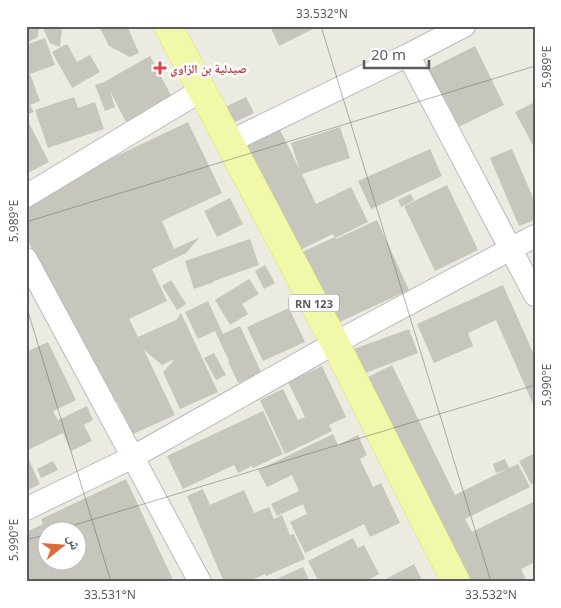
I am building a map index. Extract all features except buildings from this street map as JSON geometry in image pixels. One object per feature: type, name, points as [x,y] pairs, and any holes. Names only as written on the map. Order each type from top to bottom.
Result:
[{"type":"main road","name":"RN 123","points":[[168,26],[335,343],[456,582]]},
{"type":"street","points":[[230,142],[464,26]]},
{"type":"street","points":[[408,55],[535,295]]},
{"type":"street","points":[[26,196],[202,90]]},
{"type":"street","points":[[26,509],[133,457],[335,343],[535,236]]},
{"type":"street","points":[[26,259],[200,582]]},
{"type":"place","name":"صيدلية بن الزاوي","points":[[160,68]]}]
